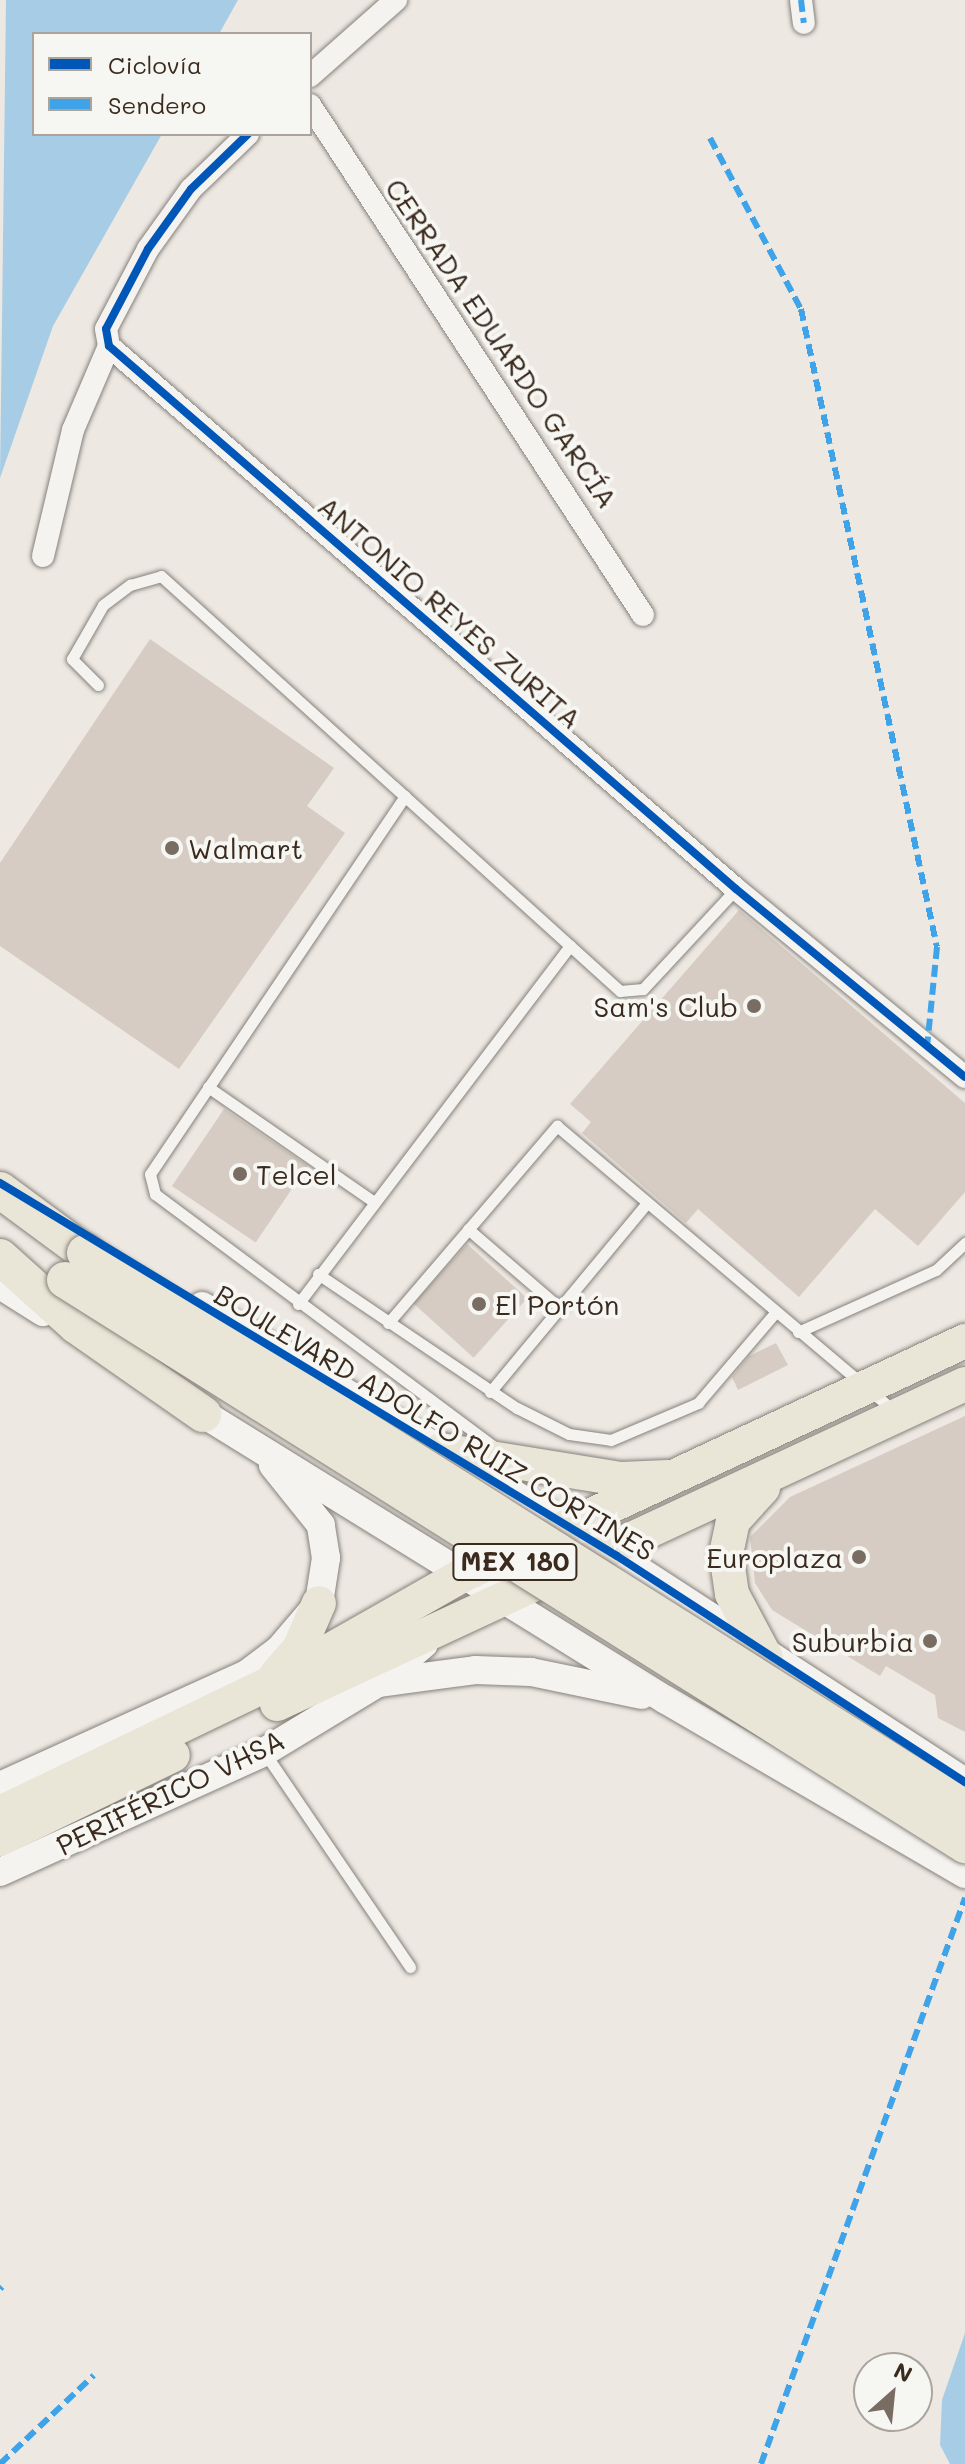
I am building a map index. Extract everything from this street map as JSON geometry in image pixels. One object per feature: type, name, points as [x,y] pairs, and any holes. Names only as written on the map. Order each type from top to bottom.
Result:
[{"type":"highway","name":"MEX 180","points":[[0,1190],[75,1267],[965,1845]]},
{"type":"highway","name":"MEX 180","points":[[0,1242],[75,1267],[964,1788]]},
{"type":"highway","points":[[0,1257],[77,1326],[203,1414]]},
{"type":"main road","points":[[0,1813],[269,1683],[463,1575],[573,1529],[965,1341]]},
{"type":"main road","points":[[0,1839],[497,1597],[774,1477],[965,1384]]},
{"type":"main road","points":[[441,1450],[506,1463],[621,1479],[684,1476]]},
{"type":"main road","points":[[766,1658],[732,1594],[726,1553],[733,1521],[774,1477]]},
{"type":"main road","points":[[269,1683],[299,1649],[319,1603]]},
{"type":"main road","points":[[333,1677],[378,1683]]},
{"type":"street","points":[[312,74],[396,0]]},
{"type":"street","points":[[801,0],[804,23]]},
{"type":"street","name":"CERRADA EDUARDO GARCÍA","points":[[312,108],[643,615]]},
{"type":"street","points":[[43,556],[73,430],[109,346],[106,329],[148,249],[191,189],[246,136]]},
{"type":"street","name":"ANTONIO REYES ZURITA","points":[[109,346],[736,889],[965,1077]]},
{"type":"street","name":"BOULEVARD ADOLFO RUIZ CORTINES","points":[[0,1183],[573,1529],[964,1788]]},
{"type":"street","points":[[0,1285],[497,1597],[666,1700],[965,1874]]},
{"type":"street","points":[[0,1786],[247,1674],[319,1603],[326,1558],[321,1525],[260,1449]]},
{"type":"street","name":"PERIFÉRICO VHSA","points":[[0,1872],[264,1752],[378,1683],[453,1621]]},
{"type":"street","points":[[378,1683],[475,1670],[531,1672],[666,1700]]},
{"type":"lane","points":[[98,685],[72,659],[96,618],[130,585],[161,576],[620,991],[643,989],[736,889]]},
{"type":"lane","points":[[405,796],[150,1174],[155,1194],[298,1304],[492,1445],[506,1463]]},
{"type":"lane","points":[[298,1304],[570,946]]},
{"type":"lane","points":[[208,1087],[374,1202]]},
{"type":"lane","points":[[388,1323],[557,1126],[866,1391],[899,1415]]},
{"type":"lane","points":[[490,1392],[647,1203]]},
{"type":"lane","points":[[468,1229],[560,1308]]},
{"type":"lane","points":[[798,1332],[936,1270],[965,1243]]},
{"type":"lane","points":[[318,1274],[490,1392],[569,1434],[611,1440],[698,1403],[775,1313]]},
{"type":"lane","points":[[264,1752],[410,1967]]},
{"type":"water","points":[[6,0],[238,0],[220,32],[32,32],[32,136],[161,136],[53,326],[0,478]]},
{"type":"water","points":[[965,2333],[965,2464],[950,2464],[940,2445],[942,2400]]},
{"type":"building","name":"Walmart","points":[[150,639],[334,768],[307,806],[345,833],[179,1069],[0,946],[0,863]]},
{"type":"building","name":"Sam's Club","points":[[739,910],[965,1103],[965,1192],[918,1246],[875,1209],[799,1297],[698,1209],[686,1223],[582,1133],[591,1122],[570,1104]]},
{"type":"building","name":"Telcel","points":[[224,1109],[308,1165],[256,1243],[172,1186]]},
{"type":"building","points":[[467,1244],[527,1298],[474,1358],[413,1303]]},
{"type":"building","points":[[776,1343],[788,1365],[738,1390],[732,1377],[749,1356]]},
{"type":"building","name":"Europlaza","points":[[965,1416],[965,1732],[938,1718],[935,1695],[886,1666],[880,1676],[772,1610],[755,1583],[750,1537],[790,1497]]},
{"type":"marked path","points":[[801,0],[804,23]]},
{"type":"marked path","points":[[710,138],[801,309],[937,947],[927,1047]]},
{"type":"marked path","points":[[761,2464],[965,1898]]},
{"type":"marked path","points":[[0,2464],[94,2375]]},
{"type":"cycle path","points":[[246,136],[191,189],[148,249],[106,329],[109,346],[736,889],[965,1077]]},
{"type":"cycle path","points":[[0,1183],[617,1556],[965,1782]]},
{"type":"place","name":"Walmart","points":[[172,848]]},
{"type":"place","name":"Sam's Club","points":[[754,1006]]},
{"type":"place","name":"Telcel","points":[[240,1174]]},
{"type":"place","name":"El Portón","points":[[479,1304]]},
{"type":"place","name":"Europlaza","points":[[859,1557]]},
{"type":"place","name":"Suburbia","points":[[930,1641]]}]
